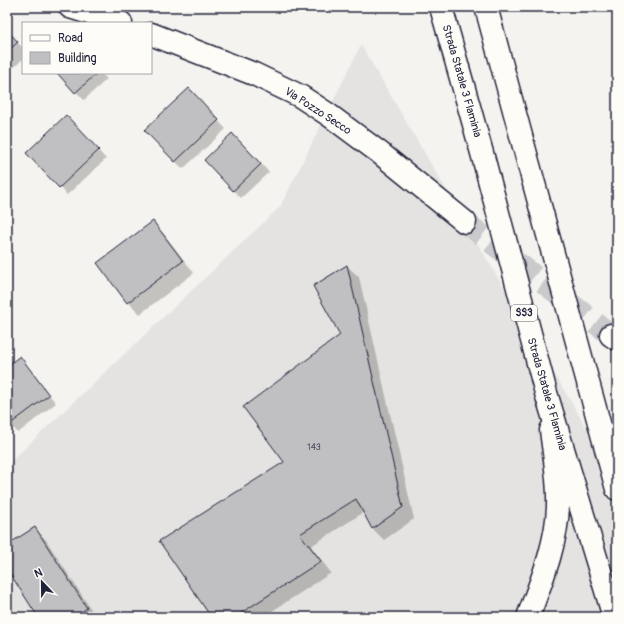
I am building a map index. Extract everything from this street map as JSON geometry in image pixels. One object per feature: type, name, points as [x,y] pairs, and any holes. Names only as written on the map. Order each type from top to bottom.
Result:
[{"type":"main road","points":[[70,7],[119,22]]},
{"type":"main road","name":"Strada Statale 3 Flaminia","points":[[441,7],[482,153],[546,393],[614,617]]},
{"type":"main road","points":[[486,7],[617,489]]},
{"type":"main road","name":"Via Pozzo Secco","points":[[152,34],[254,74],[300,96],[374,148],[465,222]]},
{"type":"main road","points":[[528,617],[542,580],[555,533],[558,505],[556,471],[546,393]]},
{"type":"shaded area","points":[[361,45],[617,480],[617,617],[7,617],[7,465],[280,207]]},
{"type":"building","points":[[7,30],[18,42],[7,52]]},
{"type":"building","points":[[58,74],[96,74],[75,93]]},
{"type":"building","points":[[189,88],[219,120],[175,162],[144,130]]},
{"type":"building","points":[[66,115],[99,150],[59,188],[26,153]]},
{"type":"building","points":[[232,133],[261,164],[233,191],[204,160]]},
{"type":"building","points":[[153,221],[183,261],[127,303],[97,263]]},
{"type":"building","points":[[347,265],[403,507],[372,529],[356,499],[300,534],[321,561],[235,617],[211,617],[159,541],[284,462],[243,407],[340,335],[313,286]]},
{"type":"building","points":[[20,356],[49,395],[9,425],[7,422],[7,366]]},
{"type":"building","points":[[35,527],[87,608],[74,617],[38,617],[7,569],[7,545]]},
{"type":"tunnel","points":[[465,222],[611,335]]}]
